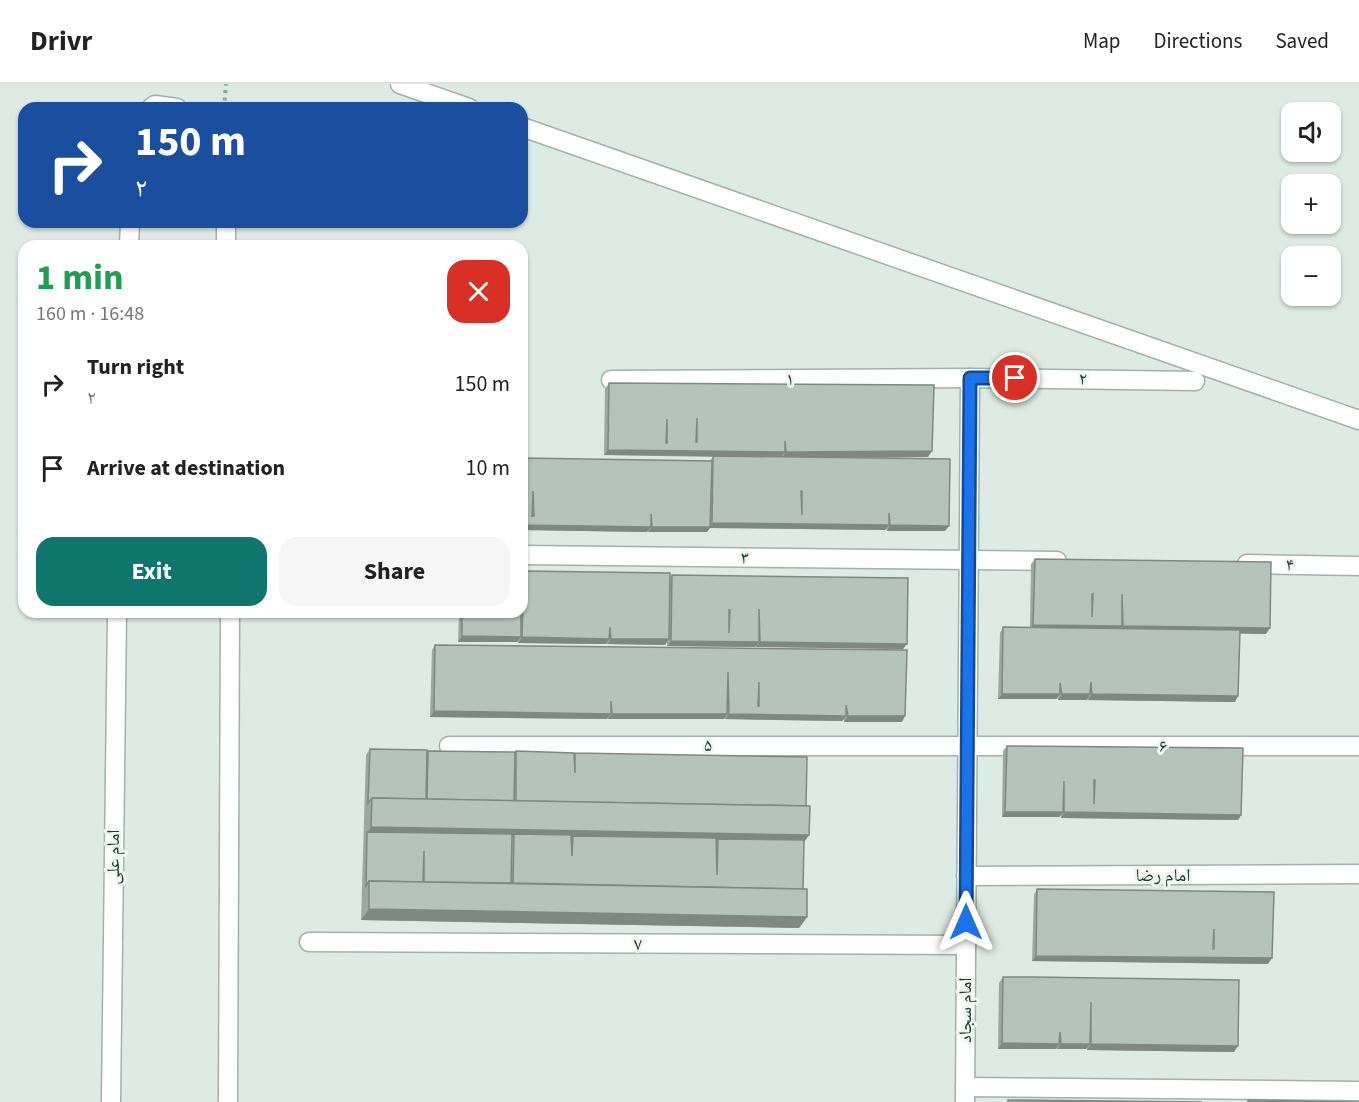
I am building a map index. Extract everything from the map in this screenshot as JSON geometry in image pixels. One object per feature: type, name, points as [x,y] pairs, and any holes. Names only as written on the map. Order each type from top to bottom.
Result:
[{"type":"street","points":[[400,84],[452,102]]},
{"type":"street","points":[[528,129],[1359,420]]},
{"type":"street","name":"۱","points":[[611,380],[970,378]]},
{"type":"street","name":"۲","points":[[970,378],[1196,381]]},
{"type":"street","name":"امام سجاد","points":[[965,1095],[970,378]]},
{"type":"street","name":"۳","points":[[528,555],[969,560]]},
{"type":"street","points":[[969,560],[1075,561]]},
{"type":"street","name":"۴","points":[[1229,564],[1359,566]]},
{"type":"street","name":"امام علی","points":[[111,1102],[117,618]]},
{"type":"street","points":[[228,1102],[230,618]]},
{"type":"street","name":"۵","points":[[448,746],[967,745]]},
{"type":"street","name":"۶","points":[[967,745],[1359,746]]},
{"type":"street","name":"امام رضا","points":[[966,876],[1359,874]]},
{"type":"street","name":"۷","points":[[309,942],[966,945]]},
{"type":"street","points":[[965,1095],[1359,1091]]},
{"type":"path","points":[[224,102],[226,84]]},
{"type":"building","points":[[609,383],[934,385],[932,451],[786,452],[785,441],[785,452],[608,450]]},
{"type":"building","points":[[713,456],[950,459],[949,526],[890,525],[889,513],[889,525],[712,523]]},
{"type":"building","points":[[528,458],[712,461],[710,527],[652,527],[651,514],[651,527],[528,525]],"holes":[[[533,491],[534,516],[532,516]]]},
{"type":"building","points":[[1035,559],[1271,562],[1270,628],[1123,626],[1122,594],[1122,626],[1033,625]]},
{"type":"building","points":[[528,571],[670,573],[669,639],[611,639],[610,627],[609,639],[522,637],[523,618],[528,618]]},
{"type":"building","points":[[672,575],[908,578],[907,644],[760,642],[759,609],[759,642],[671,641]]},
{"type":"building","points":[[462,618],[521,618],[521,637],[462,636]]},
{"type":"building","points":[[1003,627],[1240,630],[1238,696],[1092,694],[1091,682],[1090,694],[1062,694],[1060,683],[1060,694],[1002,694]]},
{"type":"building","points":[[435,645],[907,650],[905,716],[848,716],[846,705],[846,716],[729,714],[728,672],[727,714],[612,714],[611,701],[611,714],[434,711]]},
{"type":"building","points":[[1007,746],[1243,748],[1241,815],[1064,812],[1064,781],[1063,812],[1005,812]]},
{"type":"building","points":[[370,749],[427,750],[426,799],[372,798],[368,803]]},
{"type":"building","points":[[428,751],[515,752],[514,801],[427,799]]},
{"type":"building","points":[[516,751],[574,753],[575,773],[575,753],[807,757],[806,806],[516,801]]},
{"type":"building","points":[[372,798],[810,806],[809,835],[371,827]]},
{"type":"building","points":[[367,832],[512,834],[511,883],[424,882],[424,851],[423,882],[369,881],[366,886]]},
{"type":"building","points":[[514,834],[571,835],[572,856],[573,836],[716,838],[717,875],[718,839],[804,840],[803,889],[513,883]]},
{"type":"building","points":[[369,881],[807,889],[807,917],[369,909]]},
{"type":"building","points":[[1037,889],[1274,892],[1272,958],[1036,956]]},
{"type":"building","points":[[1003,977],[1239,980],[1238,1046],[1091,1044],[1091,1002],[1090,1044],[1061,1044],[1060,1032],[1059,1044],[1002,1043]]},
{"type":"building","points":[[1008,1100],[1202,1102],[1008,1102]]},
{"type":"building","points":[[1248,1100],[1359,1102],[1248,1102]]},
{"type":"route","points":[[966,922],[970,378],[1015,378]]}]
